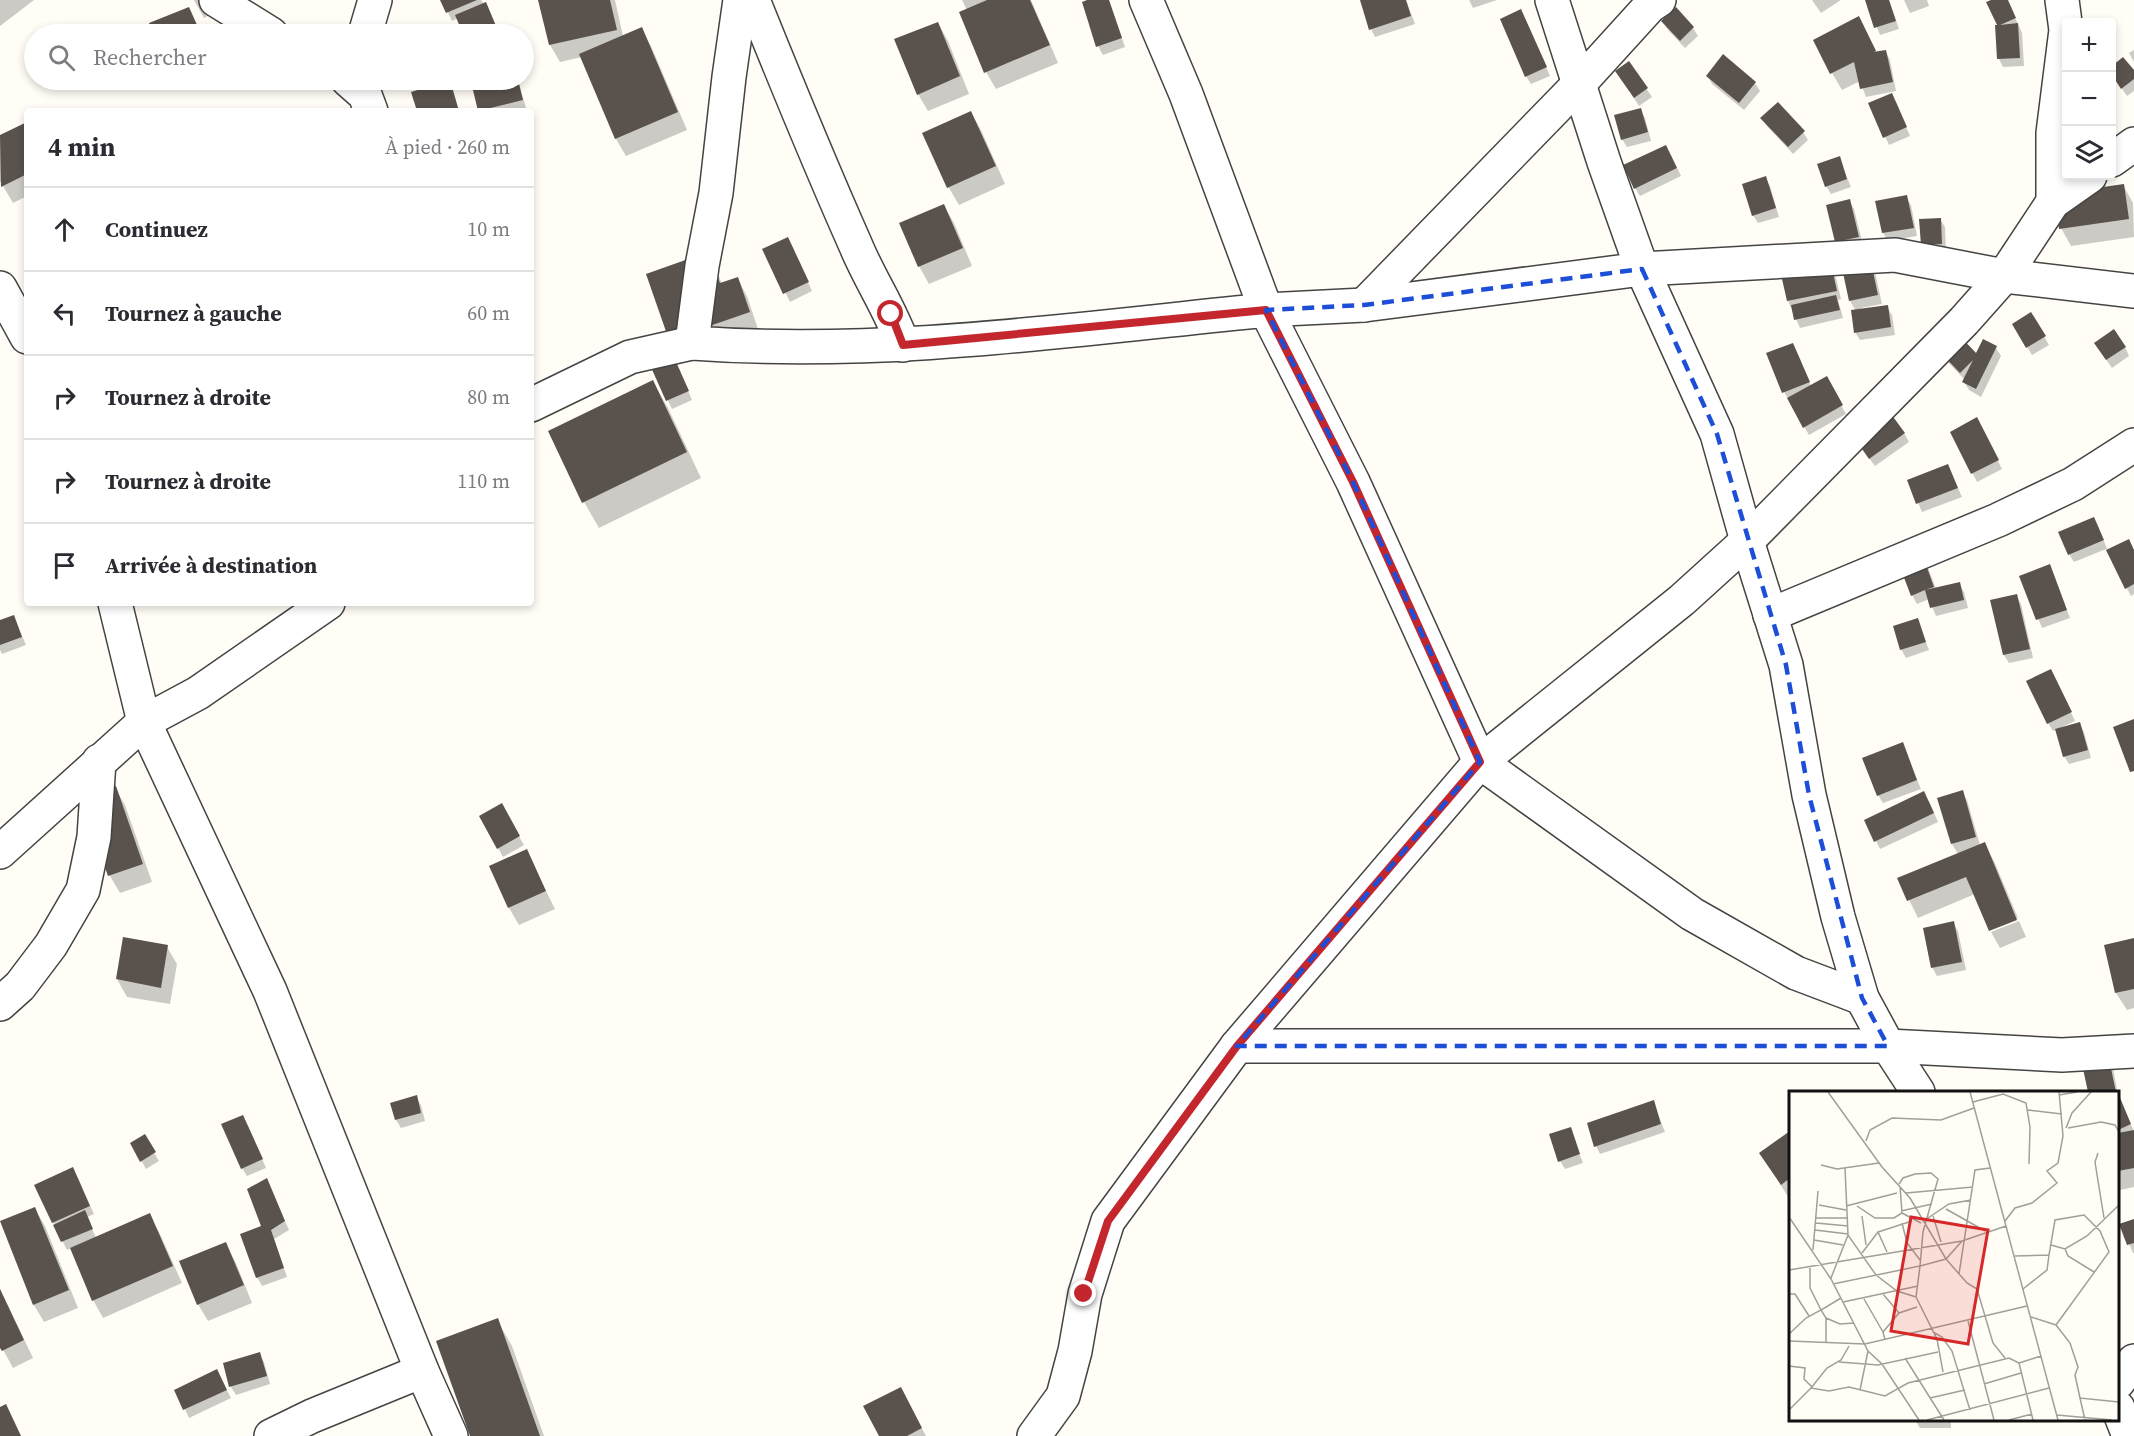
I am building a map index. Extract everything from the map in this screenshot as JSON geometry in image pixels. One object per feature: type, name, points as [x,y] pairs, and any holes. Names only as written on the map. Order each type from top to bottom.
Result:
[{"type":"street","points":[[216,0],[255,24]]},
{"type":"street","points":[[368,24],[375,0]]},
{"type":"street","points":[[692,343],[702,266],[716,194],[740,0]]},
{"type":"street","points":[[753,0],[857,250],[891,314],[903,345]]},
{"type":"street","points":[[1146,0],[1186,94],[1266,310],[1353,482],[1480,762],[1692,914],[1796,974],[1862,998]]},
{"type":"street","points":[[1552,0],[1642,269],[1717,434],[1747,542],[1786,665],[1809,795],[1835,906],[1862,998],[1888,1046],[1917,1091]]},
{"type":"street","points":[[1364,305],[1579,84],[1650,6],[1659,0]]},
{"type":"street","points":[[2062,0],[2064,18]]},
{"type":"street","points":[[2074,18],[2085,0]]},
{"type":"street","points":[[2053,202],[2053,133],[2062,62]]},
{"type":"street","points":[[360,90],[370,108]]},
{"type":"street","points":[[2116,157],[2134,144]]},
{"type":"street","points":[[1034,1436],[1063,1396],[1075,1351],[1084,1294],[1108,1221],[1237,1046],[1480,762],[1682,600],[1747,542],[2004,276],[2053,202],[2084,180]]},
{"type":"street","points":[[534,402],[630,357],[692,343],[758,348],[903,345],[1266,310],[1364,305],[1642,269],[1895,255],[2004,276],[2134,291]]},
{"type":"street","points":[[0,288],[24,332]]},
{"type":"street","points":[[1770,615],[1998,520],[2073,484],[2134,445]]},
{"type":"street","points":[[116,606],[144,722],[270,991],[422,1371],[451,1436]]},
{"type":"street","points":[[0,852],[99,760],[144,722],[198,693],[324,606]]},
{"type":"street","points":[[0,1004],[20,986],[51,945],[83,890],[94,837],[99,760]]},
{"type":"street","points":[[1237,1046],[1888,1046],[2062,1055],[2134,1051]]},
{"type":"street","points":[[2119,1381],[2134,1361]]},
{"type":"street","points":[[271,1436],[312,1416],[422,1371]]},
{"type":"street","points":[[2119,1411],[2129,1436]]},
{"type":"highlighted area","points":[[1642,269],[1717,434],[1786,665],[1809,795],[1862,998],[1888,1046],[1237,1046],[1480,762],[1353,482],[1266,310],[1364,305]]},
{"type":"building","points":[[440,0],[477,0],[446,13]]},
{"type":"building","points":[[538,0],[610,0],[617,30],[549,45]]},
{"type":"building","points":[[987,0],[1030,0],[1050,45],[984,73],[959,12]]},
{"type":"building","points":[[1109,0],[1122,38],[1096,47],[1082,2]]},
{"type":"building","points":[[1360,0],[1406,0],[1411,16],[1369,30]]},
{"type":"building","points":[[1865,0],[1889,0],[1896,21],[1874,28]]},
{"type":"building","points":[[2008,0],[2016,18],[2000,25],[2018,23],[2020,58],[1997,59],[1995,25],[1997,25],[1986,2]]},
{"type":"building","points":[[486,2],[495,24],[459,24],[455,15]]},
{"type":"building","points":[[189,7],[197,24],[149,24]]},
{"type":"building","points":[[1676,7],[1694,27],[1680,41],[1661,21]]},
{"type":"building","points":[[1521,9],[1547,67],[1525,77],[1500,19]]},
{"type":"building","points":[[1859,16],[1876,51],[1873,52],[1886,50],[1893,82],[1860,89],[1854,62],[1830,74],[1813,40]]},
{"type":"building","points":[[938,22],[960,76],[917,95],[894,39]]},
{"type":"building","points":[[642,27],[678,112],[615,139],[579,54]]},
{"type":"building","points":[[1723,54],[1756,82],[1739,103],[1706,76]]},
{"type":"building","points":[[2123,57],[2134,70],[2134,79],[2121,89],[2116,81],[2116,63]]},
{"type":"building","points":[[1629,61],[1648,88],[1634,98],[1615,71]]},
{"type":"building","points":[[453,90],[458,108],[416,108],[411,92]]},
{"type":"building","points":[[473,90],[520,90],[523,100],[490,108],[477,108]]},
{"type":"building","points":[[1892,93],[1907,127],[1883,138],[1868,103]]},
{"type":"building","points":[[1778,102],[1805,131],[1788,147],[1760,118]]},
{"type":"building","points":[[1641,108],[1648,132],[1621,140],[1614,115]]},
{"type":"building","points":[[971,111],[996,166],[947,188],[922,133]]},
{"type":"building","points":[[24,123],[24,176],[1,187],[0,135]]},
{"type":"building","points":[[1666,145],[1677,168],[1634,189],[1623,165]]},
{"type":"building","points":[[1840,156],[1847,179],[1825,187],[1817,164]]},
{"type":"building","points":[[1766,176],[1776,208],[1752,216],[1742,184]]},
{"type":"building","points":[[2124,184],[2129,219],[2059,229],[2054,194]]},
{"type":"building","points":[[1907,195],[1914,228],[1882,233],[1875,201]]},
{"type":"building","points":[[1850,199],[1859,237],[1835,242],[1826,205]]},
{"type":"building","points":[[944,204],[963,248],[918,267],[899,223]]},
{"type":"building","points":[[1941,218],[1942,244],[1921,245],[1919,219]]},
{"type":"building","points":[[788,237],[809,282],[783,294],[762,249]]},
{"type":"building","points":[[1868,248],[1878,295],[1849,301],[1839,254]]},
{"type":"building","points":[[708,252],[720,283],[738,277],[750,312],[669,340],[646,274]]},
{"type":"building","points":[[1832,268],[1837,291],[1787,301],[1782,279]]},
{"type":"building","points":[[1836,295],[1840,310],[1794,320],[1791,305]]},
{"type":"building","points":[[1888,305],[1891,327],[1854,333],[1851,310]]},
{"type":"building","points":[[2031,312],[2046,336],[2026,348],[2012,324]]},
{"type":"building","points":[[2114,329],[2126,347],[2106,360],[2094,343]]},
{"type":"building","points":[[1956,332],[1976,353],[1983,339],[1997,346],[1976,389],[1962,382],[1973,360],[1960,373],[1938,350]]},
{"type":"building","points":[[1793,343],[1810,382],[1782,393],[1766,353]]},
{"type":"building","points":[[669,346],[689,391],[666,401],[646,356]]},
{"type":"building","points":[[1827,376],[1843,405],[1803,428],[1787,398]]},
{"type":"building","points":[[653,380],[687,452],[582,503],[548,431]]},
{"type":"building","points":[[1891,414],[1905,433],[1869,459],[1856,440]]},
{"type":"building","points":[[1977,417],[1999,460],[1971,474],[1950,432]]},
{"type":"building","points":[[1948,464],[1958,488],[1916,504],[1907,480]]},
{"type":"building","points":[[2094,517],[2104,540],[2068,555],[2058,532]]},
{"type":"building","points":[[2129,539],[2134,550],[2134,584],[2125,589],[2106,550]]},
{"type":"building","points":[[1919,545],[1934,587],[1911,596],[1895,554]]},
{"type":"building","points":[[2050,564],[2067,610],[2036,620],[2019,576]]},
{"type":"building","points":[[1960,582],[1964,600],[1930,608],[1925,590]]},
{"type":"building","points":[[2017,594],[2030,649],[2003,655],[1990,600]]},
{"type":"building","points":[[14,615],[22,637],[0,645],[0,620]]},
{"type":"building","points":[[1918,618],[1926,642],[1900,650],[1893,626]]},
{"type":"building","points":[[2051,669],[2072,712],[2047,724],[2026,681]]},
{"type":"building","points":[[2134,719],[2134,771],[2130,772],[2113,727]]},
{"type":"building","points":[[2080,722],[2088,750],[2063,757],[2055,729]]},
{"type":"building","points":[[1903,742],[1917,780],[1877,796],[1862,758]]},
{"type":"building","points":[[116,786],[143,864],[108,876],[81,798]]},
{"type":"building","points":[[1963,790],[1976,837],[1951,844],[1937,798]]},
{"type":"building","points":[[1924,791],[1934,813],[1874,842],[1864,820]]},
{"type":"building","points":[[502,803],[520,836],[497,849],[479,816]]},
{"type":"building","points":[[1985,842],[2017,920],[1989,931],[1966,877],[1907,901],[1897,878]]},
{"type":"building","points":[[527,849],[546,891],[508,908],[489,866]]},
{"type":"building","points":[[1954,921],[1962,962],[1931,968],[1923,928]]},
{"type":"building","points":[[123,937],[168,945],[161,988],[116,979]]},
{"type":"building","points":[[2134,938],[2134,989],[2115,993],[2104,945]]},
{"type":"building","points":[[2109,1059],[2116,1091],[2088,1091],[2082,1064]]},
{"type":"building","points":[[417,1095],[421,1113],[395,1120],[390,1103]]},
{"type":"building","points":[[2119,1095],[2131,1124],[2119,1130]]},
{"type":"building","points":[[1654,1100],[1661,1124],[1594,1147],[1587,1123]]},
{"type":"building","points":[[243,1115],[263,1159],[241,1169],[221,1124]]},
{"type":"building","points":[[1571,1127],[1580,1154],[1558,1162],[1549,1134]]},
{"type":"building","points":[[2134,1130],[2134,1168],[2119,1171],[2119,1133]]},
{"type":"building","points":[[1789,1132],[1789,1179],[1781,1185],[1759,1153]]},
{"type":"building","points":[[145,1134],[156,1152],[140,1162],[130,1143]]},
{"type":"building","points":[[73,1167],[90,1206],[52,1223],[34,1185]]},
{"type":"building","points":[[267,1178],[285,1221],[271,1230],[284,1268],[256,1278],[240,1234],[261,1226],[247,1189]]},
{"type":"building","points":[[35,1207],[69,1290],[33,1305],[0,1221]]},
{"type":"building","points":[[85,1210],[93,1229],[61,1242],[53,1225]]},
{"type":"building","points":[[150,1213],[173,1266],[92,1301],[70,1248]]},
{"type":"building","points":[[2134,1219],[2134,1243],[2127,1245],[2119,1224]]},
{"type":"building","points":[[226,1242],[244,1285],[197,1305],[179,1261]]},
{"type":"building","points":[[0,1289],[24,1340],[2,1351],[0,1348]]},
{"type":"building","points":[[498,1318],[540,1436],[470,1436],[436,1341]]},
{"type":"building","points":[[260,1352],[267,1376],[229,1387],[223,1363]]},
{"type":"building","points":[[217,1369],[227,1390],[183,1410],[174,1390]]},
{"type":"building","points":[[901,1387],[922,1428],[907,1436],[879,1436],[863,1406]]},
{"type":"building","points":[[6,1404],[21,1436],[0,1436],[0,1407]]},
{"type":"route","points":[[891,314],[903,345],[1266,310],[1353,482],[1480,762],[1237,1046],[1108,1221],[1084,1294]]}]
